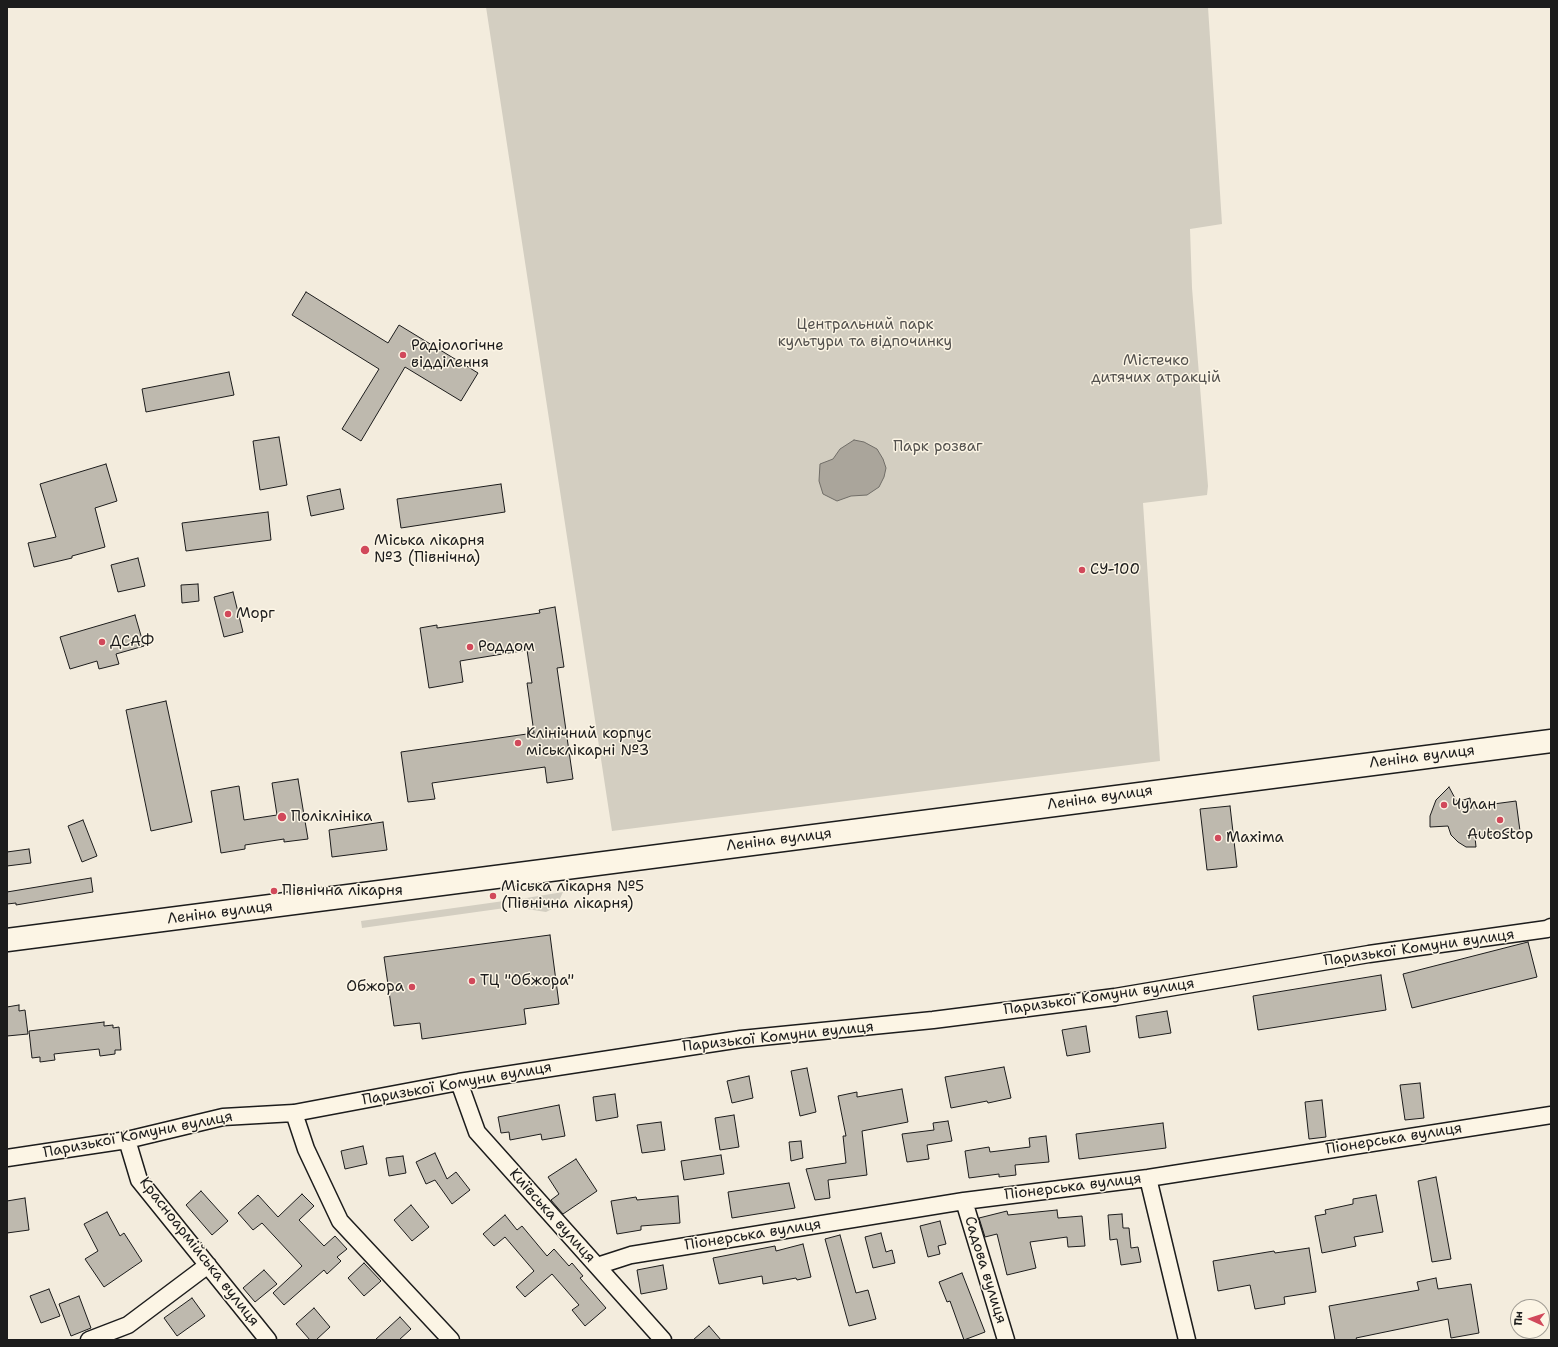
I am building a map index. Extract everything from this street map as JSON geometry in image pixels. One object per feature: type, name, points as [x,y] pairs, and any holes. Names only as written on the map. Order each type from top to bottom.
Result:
[{"type":"main road","name":"Леніна вулиця","points":[[7,940],[1551,740]]},
{"type":"street","name":"Паризької Комуни вулиця","points":[[7,1158],[127,1140],[223,1117],[294,1113],[459,1082],[741,1039],[932,1020],[1115,997],[1369,954],[1547,929],[1551,927]]},
{"type":"street","name":"Київська вулиця","points":[[459,1082],[477,1132],[663,1340]]},
{"type":"street","points":[[294,1113],[306,1149],[340,1222],[451,1340]]},
{"type":"street","name":"Піонерська вулиця","points":[[597,1266],[631,1255],[964,1201],[1148,1178],[1551,1115]]},
{"type":"street","name":"Красноармійська вулиця","points":[[127,1140],[139,1180],[268,1340]]},
{"type":"street","points":[[1148,1178],[1187,1340]]},
{"type":"street","name":"Садова вулиця","points":[[964,1201],[1006,1340]]},
{"type":"street","points":[[89,1340],[128,1325],[208,1265]]},
{"type":"green space","name":"Центральний парк культури та відпочинку","points":[[486,7],[1208,7],[1222,224],[1190,229],[1192,288],[1208,486],[1207,495],[1143,503],[1160,761],[612,831]]},
{"type":"green space","points":[[563,892],[556,907],[546,912],[514,907],[514,900]]},
{"type":"green space","points":[[504,901],[505,908],[362,928],[361,921]]},
{"type":"shaded area","points":[[854,440],[864,442],[877,449],[886,468],[884,477],[879,487],[867,495],[851,496],[837,501],[823,494],[819,481],[820,464],[833,459],[840,449]]},
{"type":"building","name":"Радіологічне відділення","points":[[306,292],[388,343],[399,325],[478,373],[461,401],[405,367],[361,441],[342,429],[379,369],[292,315]]},
{"type":"building","points":[[229,372],[234,395],[146,412],[142,389]]},
{"type":"building","points":[[279,437],[287,485],[260,490],[253,441]]},
{"type":"building","points":[[106,464],[117,501],[95,508],[105,547],[72,556],[72,558],[34,567],[28,543],[56,537],[40,484]]},
{"type":"building","points":[[501,484],[505,512],[401,528],[397,499]]},
{"type":"building","points":[[340,489],[344,509],[311,516],[307,496]]},
{"type":"building","points":[[268,512],[271,540],[186,551],[182,523]]},
{"type":"building","points":[[138,558],[145,586],[118,592],[111,565]]},
{"type":"building","points":[[198,584],[199,601],[182,603],[181,585]]},
{"type":"building","name":"Морг","points":[[233,592],[243,632],[224,637],[214,597]]},
{"type":"building","points":[[555,607],[564,667],[557,668],[573,779],[547,783],[545,767],[432,783],[435,799],[408,802],[401,752],[534,733],[527,683],[532,683],[527,650],[460,661],[463,682],[429,688],[420,628],[437,625],[437,628],[540,613],[539,610]]},
{"type":"building","name":"ДСАФ","points":[[135,615],[144,646],[116,654],[119,664],[99,669],[97,661],[70,669],[60,637]]},
{"type":"building","points":[[166,701],[192,822],[151,831],[126,710]]},
{"type":"building","name":"Поліклініка","points":[[298,779],[308,839],[284,842],[284,839],[245,845],[245,849],[221,853],[211,791],[239,786],[244,820],[277,815],[272,783]]},
{"type":"building","points":[[1449,787],[1457,802],[1470,798],[1471,807],[1516,801],[1520,831],[1475,837],[1476,847],[1466,847],[1451,835],[1448,826],[1430,827],[1430,816],[1436,800]]},
{"type":"building","name":"Maxima","points":[[1230,806],[1237,867],[1207,870],[1200,809]]},
{"type":"building","points":[[83,820],[97,856],[82,862],[68,826]]},
{"type":"building","points":[[383,822],[387,850],[332,857],[329,830]]},
{"type":"building","points":[[29,849],[31,863],[7,866],[7,852]]},
{"type":"building","points":[[91,878],[93,892],[16,905],[16,903],[7,904],[7,892]]},
{"type":"building","name":"ТЦ \"Обжора\"","points":[[550,935],[559,1004],[524,1009],[526,1024],[422,1039],[420,1023],[394,1026],[384,957]]},
{"type":"building","points":[[1528,942],[1537,977],[1412,1008],[1403,974]]},
{"type":"building","points":[[1381,975],[1386,1010],[1258,1030],[1253,996]]},
{"type":"building","points":[[19,1005],[19,1011],[25,1010],[28,1034],[7,1036],[7,1007]]},
{"type":"building","points":[[1167,1011],[1171,1033],[1139,1038],[1136,1016]]},
{"type":"building","points":[[104,1022],[104,1026],[113,1025],[113,1028],[119,1027],[121,1050],[115,1050],[115,1054],[100,1056],[99,1049],[54,1054],[55,1060],[40,1062],[40,1057],[32,1058],[29,1031]]},
{"type":"building","points":[[1086,1026],[1090,1052],[1067,1056],[1062,1030]]},
{"type":"building","points":[[1004,1067],[1011,1098],[951,1108],[945,1077]]},
{"type":"building","points":[[807,1068],[816,1112],[800,1116],[791,1071]]},
{"type":"building","points":[[749,1076],[753,1098],[732,1103],[727,1081]]},
{"type":"building","points":[[1420,1083],[1424,1118],[1405,1120],[1400,1085]]},
{"type":"building","points":[[902,1089],[908,1122],[862,1131],[867,1175],[828,1180],[830,1198],[815,1200],[806,1169],[846,1163],[843,1136],[846,1136],[838,1096],[857,1092],[857,1097]]},
{"type":"building","points":[[615,1094],[618,1117],[596,1121],[593,1097]]},
{"type":"building","points":[[1322,1100],[1326,1137],[1309,1139],[1305,1102]]},
{"type":"building","points":[[559,1105],[565,1136],[542,1140],[541,1134],[510,1140],[509,1132],[501,1133],[498,1117]]},
{"type":"building","points":[[734,1115],[739,1147],[720,1150],[715,1118]]},
{"type":"building","points":[[948,1121],[952,1141],[927,1145],[929,1159],[907,1162],[902,1134],[934,1130],[933,1123]]},
{"type":"building","points":[[661,1122],[665,1150],[642,1153],[637,1125]]},
{"type":"building","points":[[1163,1123],[1166,1148],[1079,1159],[1076,1134]]},
{"type":"building","points":[[1046,1136],[1049,1162],[1015,1165],[1016,1175],[999,1177],[999,1174],[969,1178],[965,1151],[989,1147],[990,1152],[1030,1147],[1029,1138]]},
{"type":"building","points":[[801,1141],[803,1158],[791,1161],[789,1142]]},
{"type":"building","points":[[363,1146],[367,1164],[345,1169],[341,1151]]},
{"type":"building","points":[[435,1153],[447,1179],[456,1172],[470,1190],[452,1204],[435,1180],[426,1184],[416,1162]]},
{"type":"building","points":[[721,1155],[724,1174],[684,1180],[681,1161]]},
{"type":"building","points":[[403,1156],[406,1173],[389,1176],[386,1158]]},
{"type":"building","points":[[576,1159],[597,1191],[563,1214],[551,1200],[559,1194],[548,1177]]},
{"type":"building","points":[[1436,1177],[1451,1259],[1432,1262],[1418,1181]]},
{"type":"building","points":[[789,1183],[795,1208],[732,1218],[728,1192]]},
{"type":"building","points":[[201,1191],[228,1221],[212,1235],[186,1205]]},
{"type":"building","points":[[302,1194],[314,1206],[299,1220],[324,1246],[335,1236],[347,1249],[337,1257],[341,1261],[327,1274],[324,1270],[284,1305],[273,1293],[302,1266],[262,1223],[253,1230],[238,1213],[258,1195],[278,1217]]},
{"type":"building","points":[[1376,1195],[1383,1232],[1354,1237],[1356,1246],[1322,1253],[1315,1216],[1326,1214],[1325,1210],[1353,1204],[1353,1199]]},
{"type":"building","points":[[678,1196],[680,1223],[641,1226],[641,1230],[617,1234],[611,1201],[636,1197],[637,1200]]},
{"type":"building","points":[[25,1198],[29,1230],[7,1233],[7,1201]]},
{"type":"building","points":[[411,1205],[429,1227],[412,1241],[394,1220]]},
{"type":"building","points":[[1057,1210],[1058,1218],[1082,1216],[1085,1246],[1068,1247],[1067,1237],[1030,1242],[1036,1268],[1007,1275],[997,1234],[985,1237],[979,1218],[1007,1211],[1008,1215]]},
{"type":"building","points":[[107,1212],[120,1236],[124,1233],[142,1261],[104,1287],[85,1259],[98,1251],[84,1224]]},
{"type":"building","points":[[1122,1214],[1123,1228],[1129,1228],[1131,1248],[1138,1247],[1141,1262],[1121,1265],[1117,1239],[1110,1240],[1108,1215]]},
{"type":"building","points":[[505,1215],[517,1230],[522,1226],[547,1256],[554,1249],[569,1266],[572,1263],[583,1276],[580,1278],[606,1308],[585,1326],[572,1310],[579,1305],[552,1274],[525,1297],[516,1287],[534,1271],[505,1237],[494,1246],[483,1234]]},
{"type":"building","points":[[940,1221],[946,1244],[938,1246],[940,1254],[928,1257],[920,1226]]},
{"type":"building","points":[[881,1233],[886,1252],[892,1250],[895,1263],[873,1268],[865,1237]]},
{"type":"building","points":[[840,1235],[856,1293],[868,1290],[876,1319],[849,1326],[825,1239]]},
{"type":"building","points":[[803,1244],[811,1277],[763,1284],[762,1276],[719,1284],[713,1258],[775,1246],[776,1251]]},
{"type":"building","points":[[1309,1248],[1316,1292],[1284,1297],[1285,1304],[1255,1309],[1250,1285],[1218,1291],[1213,1261],[1274,1251],[1275,1253]]},
{"type":"building","points":[[364,1263],[381,1281],[364,1296],[348,1278]]},
{"type":"building","points":[[663,1265],[667,1289],[641,1294],[637,1270]]},
{"type":"building","points":[[264,1270],[277,1284],[255,1302],[243,1288]]},
{"type":"building","points":[[962,1273],[985,1332],[964,1340],[950,1301],[947,1302],[939,1282]]},
{"type":"building","points":[[1436,1278],[1438,1289],[1471,1284],[1479,1333],[1451,1338],[1448,1319],[1356,1338],[1357,1340],[1335,1340],[1329,1306],[1419,1290],[1417,1282]]},
{"type":"building","points":[[49,1289],[60,1316],[41,1323],[30,1296]]},
{"type":"building","points":[[79,1296],[91,1328],[71,1336],[59,1304]]},
{"type":"building","points":[[192,1298],[205,1316],[177,1336],[164,1318]]},
{"type":"building","points":[[314,1308],[330,1327],[316,1340],[310,1340],[296,1324]]},
{"type":"building","points":[[400,1317],[411,1329],[399,1340],[375,1340]]},
{"type":"building","points":[[709,1326],[721,1340],[693,1340]]},
{"type":"place","name":"Радіологічне відділення","points":[[403,355]]},
{"type":"place","name":"Міська лікарня №3 (Північна)","points":[[365,550]]},
{"type":"place","name":"СУ-100","points":[[1082,570]]},
{"type":"place","name":"Морг","points":[[228,614]]},
{"type":"place","name":"ДСАФ","points":[[102,642]]},
{"type":"place","name":"Роддом","points":[[470,647]]},
{"type":"place","name":"Клінічний корпус міськлікарні №3","points":[[518,743]]},
{"type":"place","name":"Чулан","points":[[1444,805]]},
{"type":"place","name":"Поліклініка","points":[[282,817]]},
{"type":"place","name":"AutoStop","points":[[1500,820]]},
{"type":"place","name":"Maxima","points":[[1218,838]]},
{"type":"place","name":"Північна лікарня","points":[[274,891]]},
{"type":"place","name":"Міська лікарня №5 (Північна лікарня)","points":[[493,896]]},
{"type":"place","name":"ТЦ \"Обжора\"","points":[[472,981]]},
{"type":"place","name":"Обжора","points":[[412,987]]},
{"type":"park label","name":"Містечко дитячих атракцій","points":[[1156,370]]},
{"type":"park label","name":"Парк розваг","points":[[938,447]]}]
